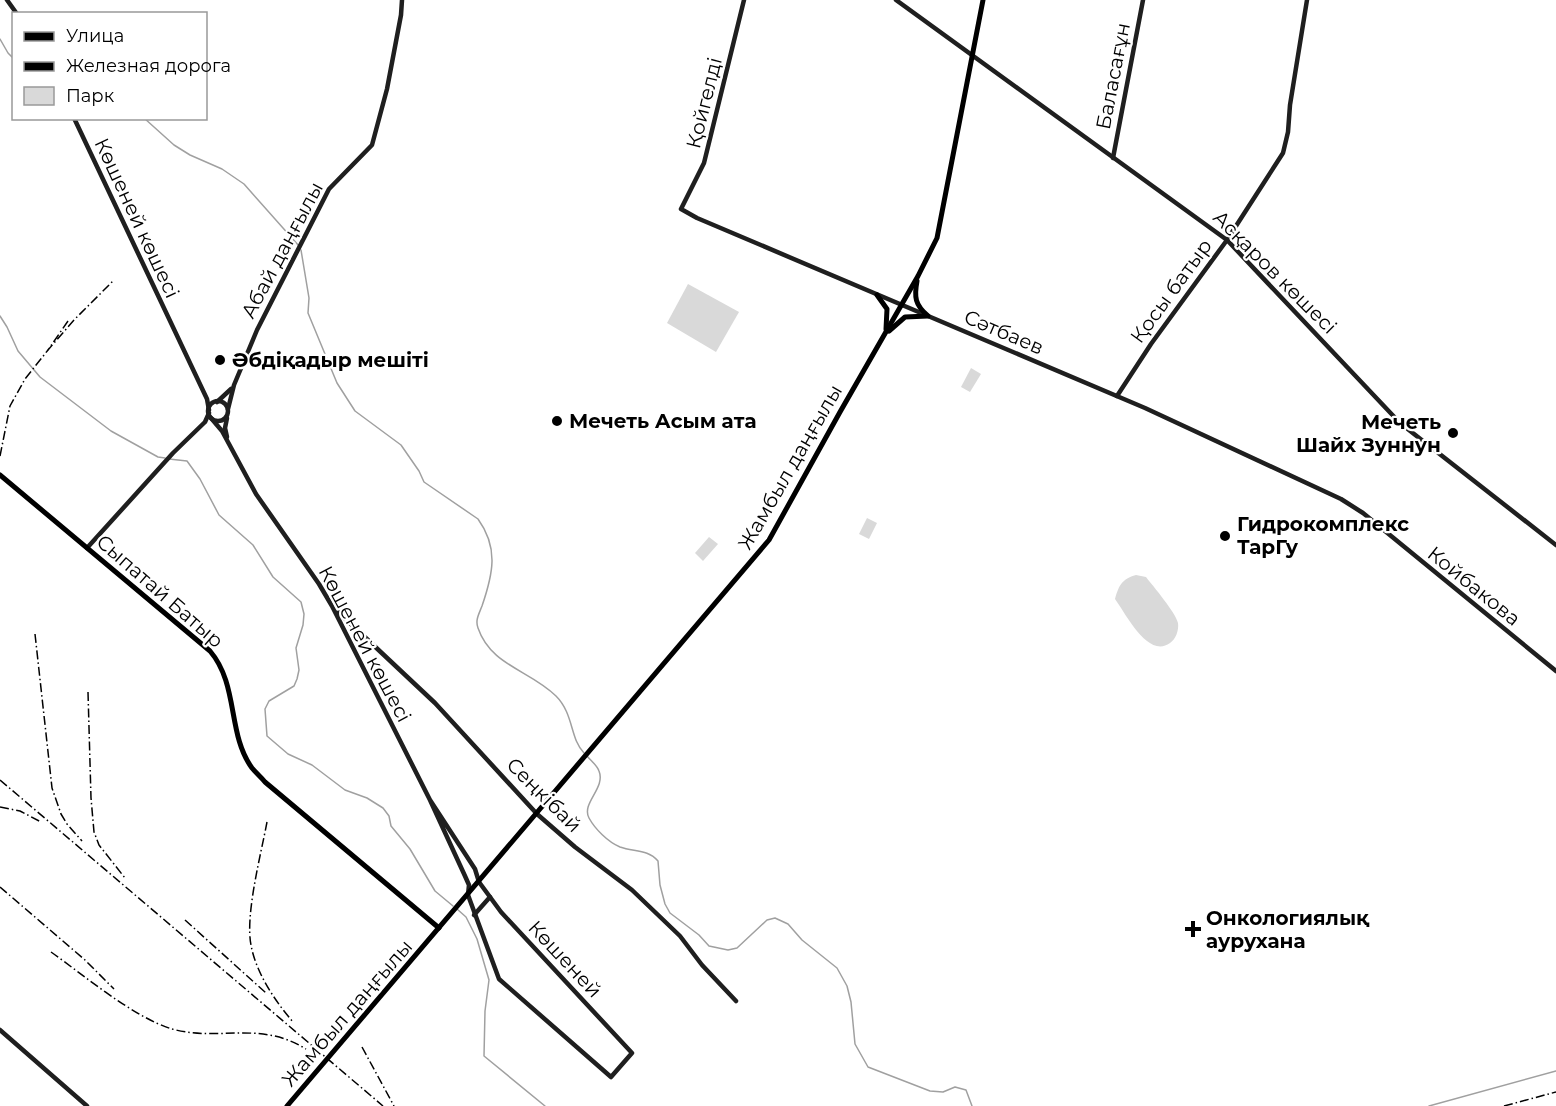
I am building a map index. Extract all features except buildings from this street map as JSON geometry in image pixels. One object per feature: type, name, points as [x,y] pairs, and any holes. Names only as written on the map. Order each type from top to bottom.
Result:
[{"type":"main road","name":"Жамбыл даңғылы","points":[[287,1106],[769,540],[918,276],[937,238],[983,0]]},
{"type":"main road","points":[[918,276],[916,302],[928,316]]},
{"type":"main road","points":[[877,295],[887,309],[885,334]]},
{"type":"main road","points":[[885,334],[905,317],[928,316]]},
{"type":"main road","name":"Сыпатай Батыр","points":[[0,475],[205,647],[220,663],[227,681],[242,748],[251,767],[265,782],[439,928]]},
{"type":"street","name":"Абай даңғылы","points":[[234,385],[257,330],[329,189],[372,145],[389,80],[402,0]]},
{"type":"street","name":"Қойгелді","points":[[681,209],[704,163],[744,0]]},
{"type":"street","name":"Асқаров көшесі","points":[[896,0],[1227,240],[1400,423],[1556,545]]},
{"type":"street","name":"Баласағұн","points":[[1113,158],[1143,0]]},
{"type":"street","name":"Қосы батыр","points":[[1117,396],[1151,344],[1227,240],[1283,153],[1307,0]]},
{"type":"street","name":"Көшеней көшесі","points":[[75,120],[204,395],[212,417],[256,494],[320,584],[332,606],[430,800],[469,885],[468,895]]},
{"type":"street","name":"Сәтбаев","points":[[681,209],[697,218],[1117,396],[1313,485]]},
{"type":"street","points":[[212,417],[211,405],[226,396],[234,385]]},
{"type":"street","points":[[230,445],[225,428],[234,385]]},
{"type":"street","points":[[204,395],[225,404],[228,412]]},
{"type":"street","points":[[198,429],[208,418],[228,412]]},
{"type":"street","points":[[87,548],[173,453],[212,417]]},
{"type":"street","name":"Койбакова","points":[[1313,485],[1363,513],[1556,671]]},
{"type":"street","name":"Сеңкібай","points":[[332,606],[435,704],[537,814],[575,847],[632,890],[680,936],[702,965],[736,1001]]},
{"type":"street","name":"Көшеней көшесі","points":[[430,800],[475,869],[479,882]]},
{"type":"street","points":[[465,876],[479,882]]},
{"type":"street","name":"Көшеней","points":[[474,915],[499,979],[611,1077],[632,1053],[540,956],[479,882]]},
{"type":"street","points":[[468,895],[474,915]]},
{"type":"street","points":[[474,915],[490,897]]},
{"type":"street","points":[[0,1030],[87,1106]]},
{"type":"green space","points":[[688,284],[739,312],[716,352],[667,323]]},
{"type":"green space","points":[[971,368],[981,374],[970,392],[961,387]]},
{"type":"green space","points":[[867,518],[877,523],[869,539],[859,534]]},
{"type":"green space","points":[[709,537],[718,544],[703,561],[695,553]]},
{"type":"green space","points":[[1136,575],[1146,577],[1178,623],[1174,639],[1170,643],[1162,646],[1154,645],[1146,640],[1131,624],[1115,599],[1122,583],[1127,578]]},
{"type":"waterway","points":[[0,39],[12,57]]},
{"type":"waterway","points":[[146,120],[174,145],[222,169],[244,184],[299,246]]},
{"type":"waterway","points":[[301,250],[309,298],[308,313],[337,383],[355,411],[401,445],[424,482],[478,519],[489,540],[492,561],[489,583],[477,620],[478,628],[492,651],[546,687],[562,703],[576,741],[584,753]]},
{"type":"waterway","points":[[0,316],[18,351],[40,377],[111,431],[158,457],[165,458]]},
{"type":"waterway","points":[[169,459],[187,461],[200,479],[219,515],[253,545],[273,577],[301,602],[304,614],[296,648],[299,670],[297,679],[294,686],[269,701],[265,709],[267,736],[288,754],[312,765],[345,790],[367,798],[383,808],[389,816],[391,826],[410,849],[435,891],[453,906]]},
{"type":"waterway","points":[[587,756],[597,767],[600,777],[588,807],[589,818],[602,835],[615,845],[645,853],[658,861],[660,885],[670,913],[699,935],[709,946],[728,950],[737,948],[767,920],[775,918],[788,924],[802,940],[837,968],[847,986],[851,1002],[855,1044],[868,1067],[930,1091],[943,1092],[955,1087],[966,1090],[972,1106]]},
{"type":"waterway","points":[[457,909],[466,917],[477,939],[489,980],[485,1011],[484,1056],[545,1106]]},
{"type":"waterway","points":[[1429,1106],[1556,1071]]},
{"type":"railway","points":[[68,321],[48,350],[114,280]]},
{"type":"railway","points":[[0,456],[10,406],[25,379],[48,350]]},
{"type":"railway","points":[[35,634],[52,788],[61,814],[82,841]]},
{"type":"railway","points":[[88,692],[94,832],[99,845],[125,878]]},
{"type":"railway","points":[[0,780],[383,1106]]},
{"type":"railway","points":[[0,807],[20,811],[41,822]]},
{"type":"railway","points":[[267,822],[252,901],[251,945],[257,966],[267,986],[293,1022]]},
{"type":"railway","points":[[0,887],[85,960],[114,989]]},
{"type":"railway","points":[[185,920],[266,993]]},
{"type":"railway","points":[[51,952],[126,1006],[172,1029],[207,1034],[272,1035],[289,1040],[306,1049]]},
{"type":"railway","points":[[362,1047],[394,1106]]},
{"type":"railway","points":[[1504,1106],[1556,1092]]},
{"type":"place","name":"Әбдіқадыр мешіті","points":[[220,360]]},
{"type":"place","name":"Мечеть Асым ата","points":[[557,421]]},
{"type":"place","name":"Мечеть Шайх Зуннун","points":[[1453,433]]},
{"type":"place","name":"Гидрокомплекс ТарГу","points":[[1225,536]]},
{"type":"place","name":"Онкологиялық аурухана","points":[[1193,929]]}]
